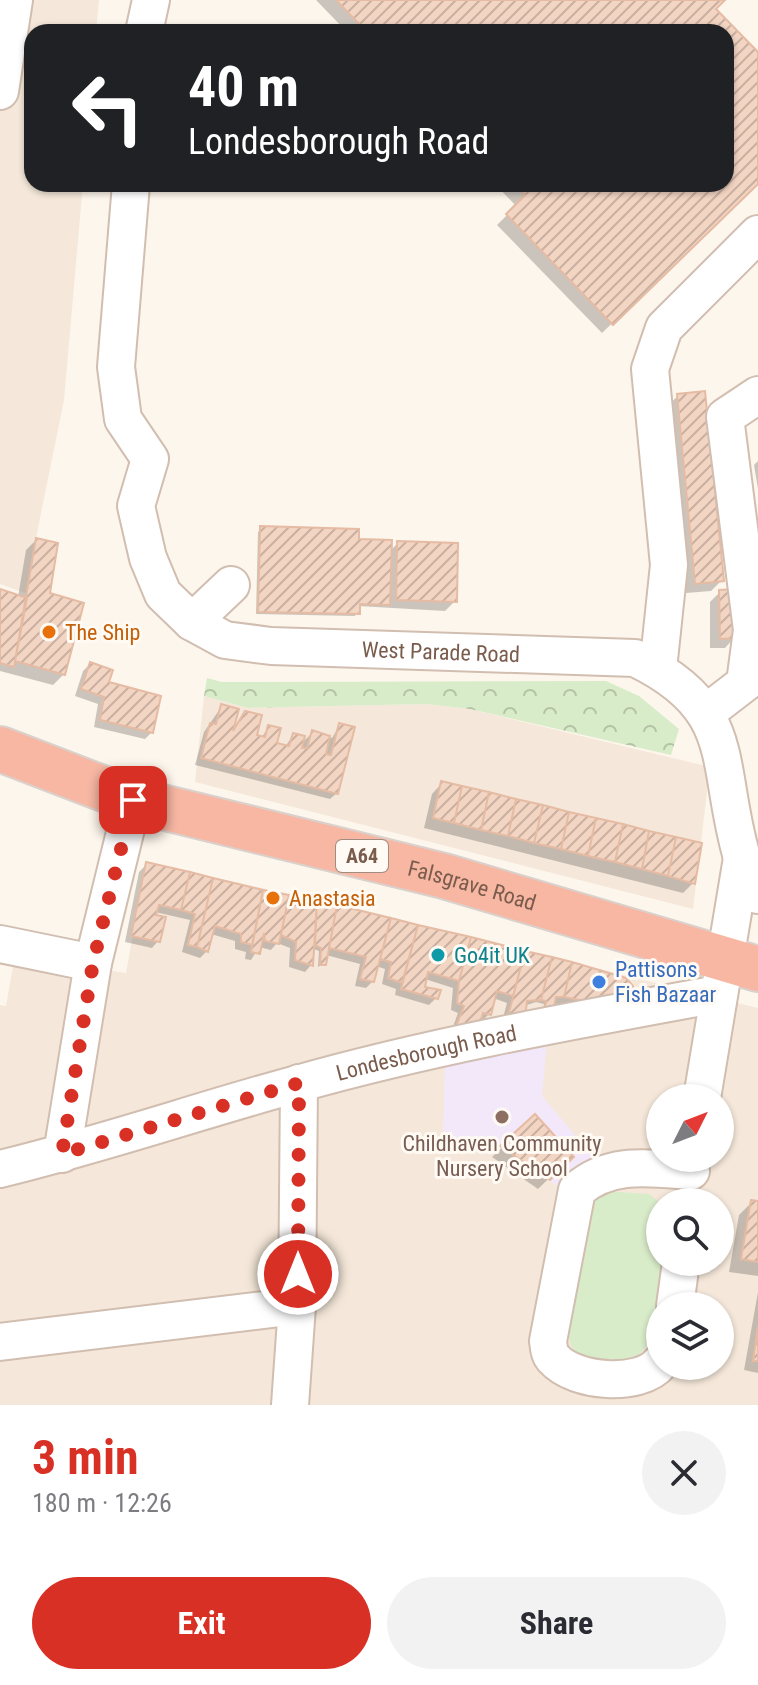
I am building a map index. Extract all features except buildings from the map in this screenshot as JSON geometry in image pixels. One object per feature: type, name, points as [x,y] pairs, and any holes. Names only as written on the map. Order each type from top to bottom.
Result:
[{"type":"highway","name":"Falsgrave Road","points":[[0,749],[133,800],[444,876],[734,974]]},
{"type":"street","points":[[0,91],[14,0]]},
{"type":"street","points":[[146,24],[151,0]]},
{"type":"street","name":"West Parade Road","points":[[130,192],[116,367],[123,419],[150,459],[136,506],[148,558],[163,594],[192,622],[225,640],[271,646],[635,658],[658,669],[677,682],[706,713],[726,774],[742,858],[758,895]]},
{"type":"street","points":[[658,669],[669,565],[650,369],[664,328],[758,234]]},
{"type":"street","points":[[706,713],[745,683],[752,630],[752,573],[725,417],[758,395]]},
{"type":"street","points":[[192,622],[231,585]]},
{"type":"street","points":[[62,1154],[93,963],[133,800]]},
{"type":"street","name":"West Parade Road","points":[[706,1084],[734,974],[742,858]]},
{"type":"street","points":[[0,944],[93,963]]},
{"type":"street","name":"Londesborough Road","points":[[0,1169],[62,1154],[299,1083],[734,974]]},
{"type":"street","points":[[290,1405],[297,1306],[299,1083]]},
{"type":"street","points":[[646,1374],[620,1381],[566,1369],[551,1355],[548,1341],[577,1190],[597,1176],[624,1168],[691,1177]]},
{"type":"street","points":[[0,1342],[297,1306]]},
{"type":"shaded area","points":[[0,0],[99,0],[97,24],[24,24],[24,192],[82,192],[64,400],[28,594],[0,584]]},
{"type":"shaded area","points":[[204,696],[248,708],[426,704],[470,709],[710,767],[693,909],[195,782]]},
{"type":"shaded area","points":[[146,862],[337,905],[758,1008],[758,1405],[0,1405],[0,1005],[6,1006],[15,955],[126,973]]},
{"type":"shaded area","name":"Childhaven Community Nursery School","points":[[547,1040],[542,1096],[598,1162],[563,1190],[500,1146],[443,1137],[445,1063]]},
{"type":"green space","points":[[207,678],[222,682],[606,681],[639,696],[679,729],[671,755],[470,709],[426,704],[248,708],[204,696]]},
{"type":"green space","points":[[605,1191],[646,1194],[646,1276],[665,1276],[663,1292],[646,1292],[646,1346],[626,1366],[585,1361],[571,1346],[566,1324],[590,1203]]},
{"type":"place","name":"The Ship","points":[[49,632]]},
{"type":"place","name":"Anastasia","points":[[273,898]]},
{"type":"place","name":"Go4it UK","points":[[438,955]]},
{"type":"place","name":"Pattisons Fish Bazaar","points":[[599,982]]},
{"type":"place","name":"Childhaven Community Nursery School","points":[[502,1117]]},
{"type":"route","points":[[133,800],[93,963],[62,1154],[299,1083],[298,1274]]}]
